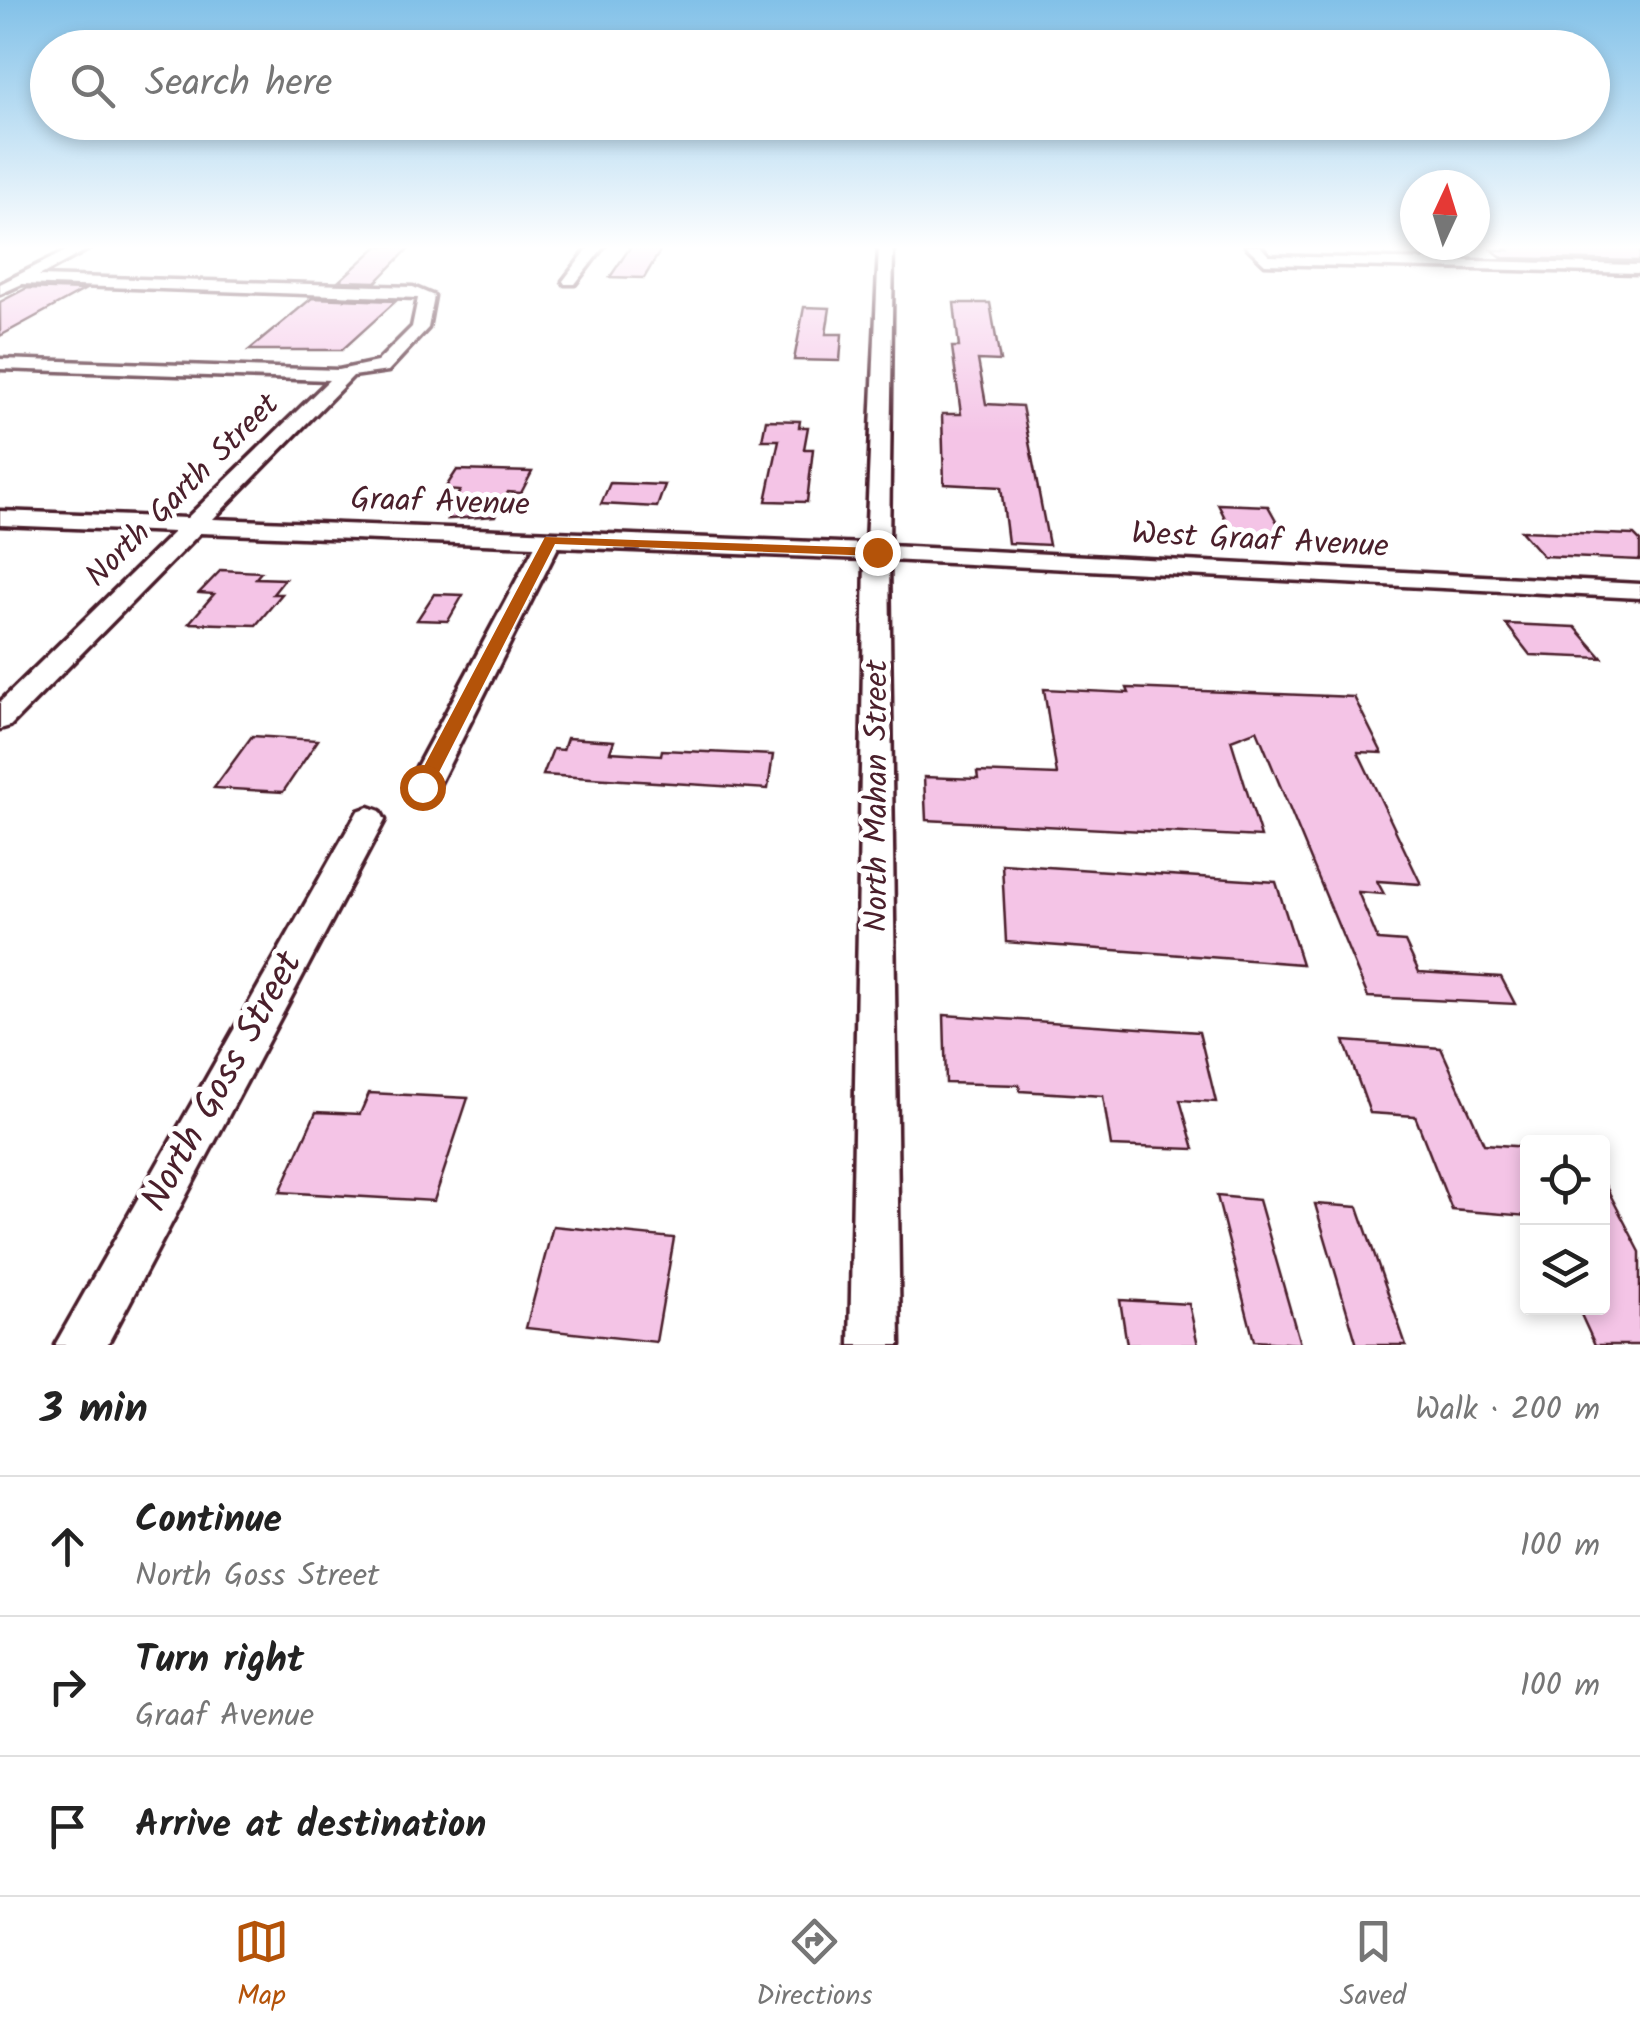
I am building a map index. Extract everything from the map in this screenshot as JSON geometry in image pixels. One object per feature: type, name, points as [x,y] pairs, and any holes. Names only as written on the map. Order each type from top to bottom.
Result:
[{"type":"street","name":"North Garth Street","points":[[0,718],[344,376],[382,367],[420,328],[424,309]]},
{"type":"street","name":"North Mahan Street","points":[[876,1345],[877,552],[884,309]]},
{"type":"street","points":[[0,364],[344,376]]},
{"type":"street","name":"Graaf Avenue","points":[[0,518],[877,552]]},
{"type":"street","points":[[422,787],[550,540]]},
{"type":"street","name":"West Graaf Avenue","points":[[877,552],[924,558],[1640,590]]},
{"type":"street","name":"North Goss Street","points":[[80,1345],[369,820]]},
{"type":"building","points":[[0,309],[50,309],[0,336]]},
{"type":"building","points":[[299,309],[387,309],[342,350],[249,350]]},
{"type":"building","points":[[804,309],[830,309],[826,334],[842,334],[840,361],[794,360]]},
{"type":"building","points":[[955,309],[991,309],[1000,361],[978,360],[986,404],[1022,406],[1049,545],[1008,543],[1001,487],[944,484],[942,414],[961,414],[952,347],[959,347]]},
{"type":"building","points":[[766,420],[800,421],[799,427],[808,427],[804,449],[813,449],[807,502],[766,501],[779,440],[762,440]]},
{"type":"building","points":[[457,470],[532,472],[521,493],[508,492],[495,516],[448,519],[450,515],[445,515],[460,491],[444,490]]},
{"type":"building","points":[[610,483],[665,485],[657,507],[601,504]]},
{"type":"building","points":[[1218,504],[1268,506],[1283,533],[1232,532]]},
{"type":"building","points":[[1521,531],[1634,535],[1640,541],[1640,560],[1543,556]]},
{"type":"building","points":[[221,570],[261,572],[256,578],[285,579],[273,594],[282,594],[256,625],[189,623],[214,594],[199,593]]},
{"type":"building","points":[[434,594],[463,595],[448,621],[417,620]]},
{"type":"building","points":[[1506,624],[1575,627],[1602,658],[1530,655]]},
{"type":"building","points":[[1127,688],[1354,697],[1382,753],[1358,752],[1421,884],[1377,881],[1384,894],[1358,892],[1378,940],[1405,942],[1419,972],[1501,977],[1515,1004],[1368,997],[1257,730],[1231,740],[1261,837],[926,820],[924,777],[978,779],[977,772],[1057,775],[1044,689],[1129,693]]},
{"type":"building","points":[[252,736],[318,740],[283,792],[214,788]]},
{"type":"building","points":[[567,738],[614,741],[610,752],[773,755],[768,789],[543,775],[553,749],[563,750]]},
{"type":"building","points":[[1002,864],[1276,882],[1302,964],[1006,942]]},
{"type":"building","points":[[944,1015],[1199,1032],[1216,1102],[1180,1100],[1194,1149],[1111,1146],[1103,1096],[1020,1091],[1019,1085],[946,1083]]},
{"type":"building","points":[[1344,1041],[1441,1048],[1484,1144],[1520,1146],[1520,1215],[1452,1210],[1415,1116],[1370,1113]]},
{"type":"building","points":[[369,1093],[468,1098],[434,1201],[280,1192],[316,1112],[360,1114]]},
{"type":"building","points":[[1610,1194],[1640,1252],[1640,1345],[1595,1345],[1581,1315],[1610,1315]]},
{"type":"building","points":[[1217,1196],[1259,1200],[1300,1344],[1254,1341]]},
{"type":"building","points":[[1315,1204],[1358,1207],[1406,1345],[1357,1345]]},
{"type":"building","points":[[553,1226],[674,1238],[656,1342],[526,1328]]},
{"type":"building","points":[[1120,1300],[1189,1304],[1198,1345],[1127,1345]]},
{"type":"route","points":[[422,787],[550,540],[877,552]]}]
